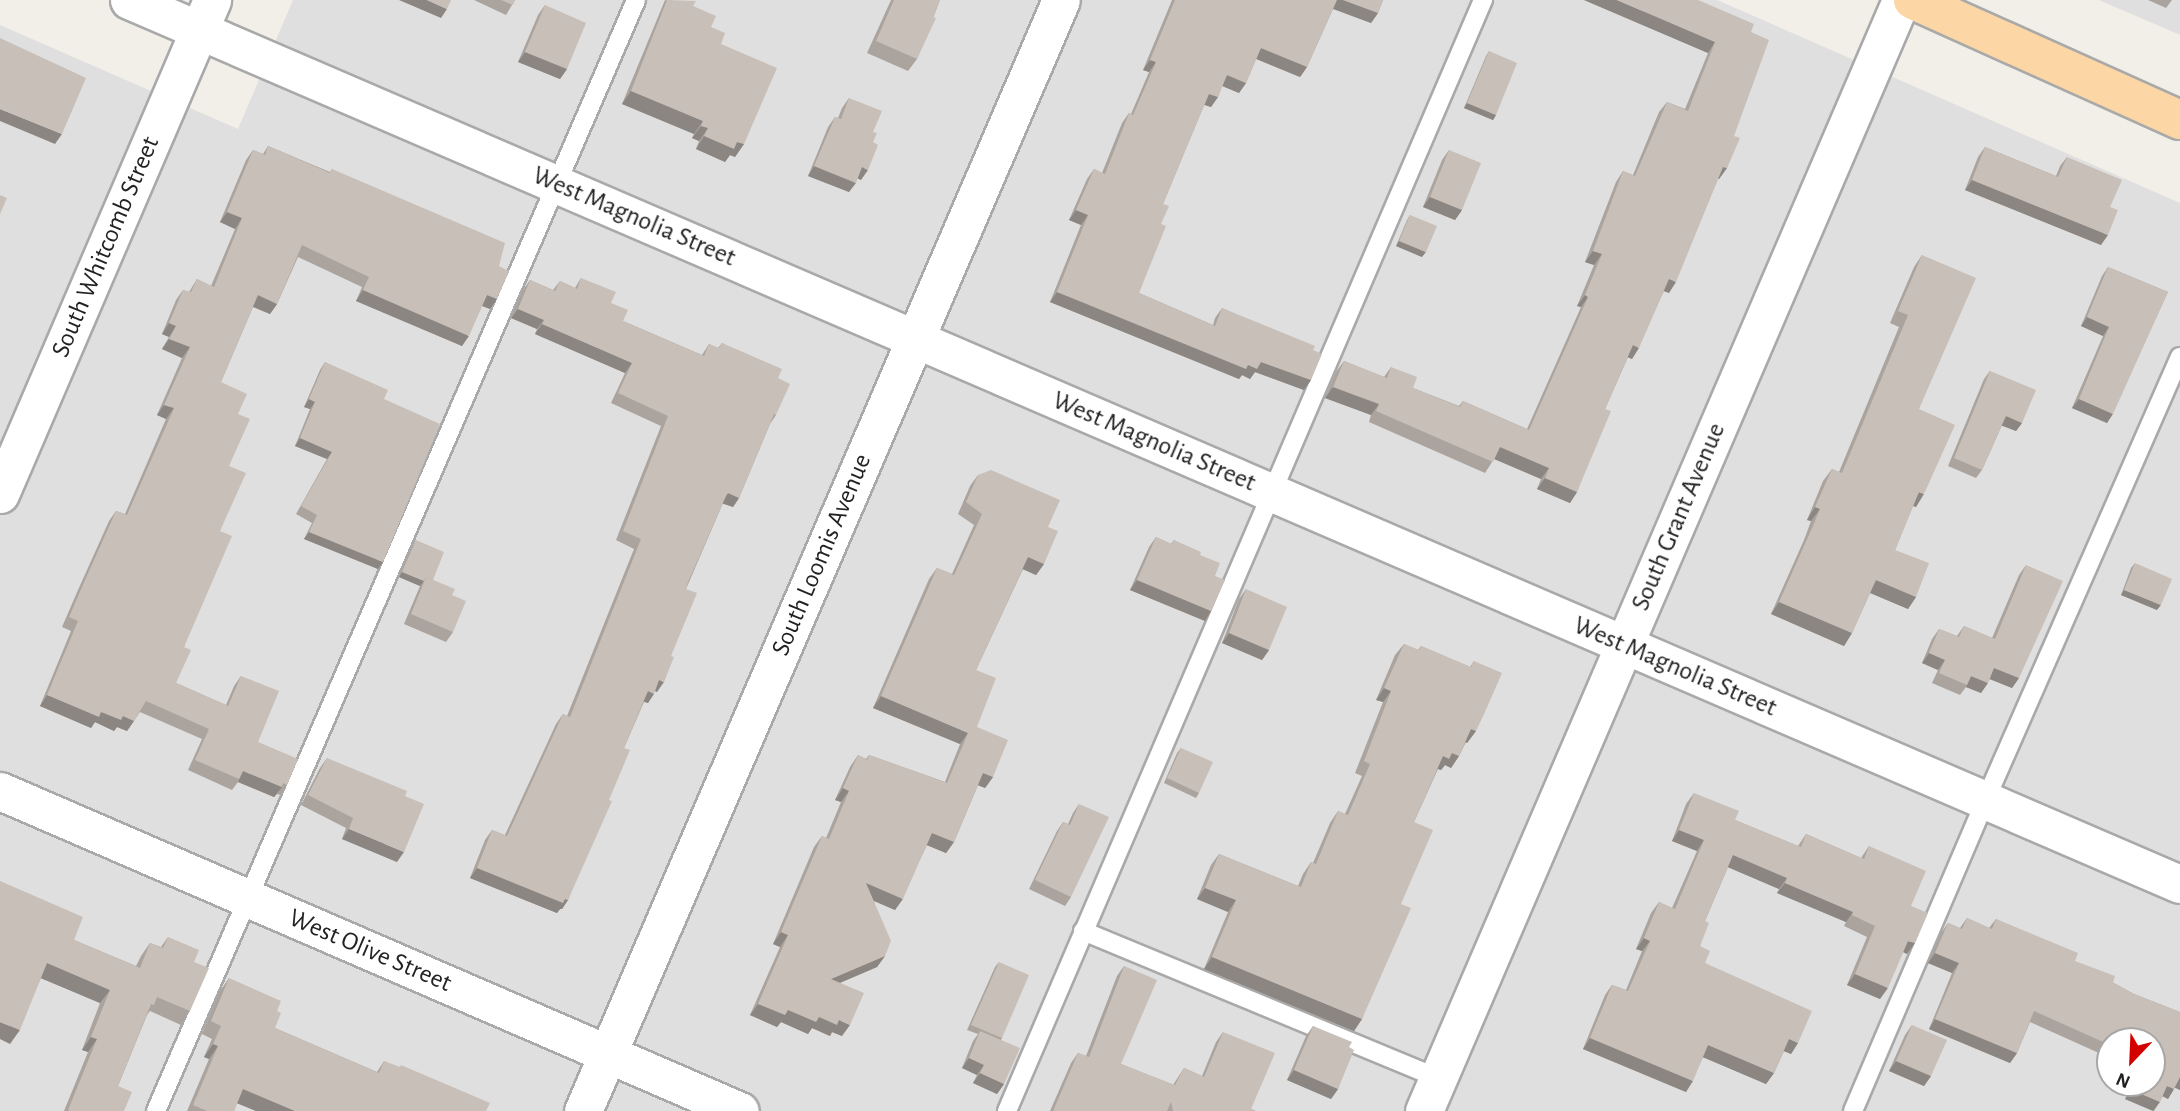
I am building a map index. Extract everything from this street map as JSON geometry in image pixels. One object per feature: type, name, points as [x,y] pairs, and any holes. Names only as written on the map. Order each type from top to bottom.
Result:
[{"type":"main road","points":[[1913,0],[2180,120]]},
{"type":"street","name":"West Magnolia Street","points":[[129,0],[205,15],[558,185],[2180,884]]},
{"type":"street","name":"South Loomis Avenue","points":[[583,1111],[1061,0]]},
{"type":"street","name":"South Grant Avenue","points":[[1431,1095],[1901,0]]},
{"type":"street","name":"South Whitcomb Street","points":[[0,494],[205,15]]},
{"type":"street","name":"West Olive Street","points":[[0,791],[740,1111]]},
{"type":"lane","points":[[156,1111],[636,0]]},
{"type":"lane","points":[[1007,1111],[1483,0]]},
{"type":"lane","points":[[1853,1111],[1985,801],[2180,357]]},
{"type":"lane","points":[[1083,931],[1431,1095]]},
{"type":"shaded area","points":[[293,0],[1717,0],[2180,203],[2180,1111],[0,1111],[0,25],[238,129]]},
{"type":"shaded area","points":[[2099,0],[2180,0],[2180,35]]},
{"type":"building","points":[[427,0],[451,0],[447,9]]},
{"type":"building","points":[[501,0],[515,0],[513,5]]},
{"type":"building","points":[[667,0],[696,1],[693,6],[716,16],[711,27],[725,33],[721,44],[777,68],[744,144],[737,142],[734,149],[704,136],[708,128],[701,126],[703,121],[631,91]]},
{"type":"building","points":[[894,0],[940,0],[933,17],[936,18],[917,59],[876,41]]},
{"type":"building","points":[[1175,0],[1337,0],[1307,67],[1261,48],[1246,83],[1227,75],[1218,97],[1209,94],[1163,204],[1169,206],[1161,224],[1166,226],[1139,293],[1215,326],[1222,308],[1315,346],[1313,350],[1322,354],[1311,380],[1261,362],[1257,369],[1248,365],[1246,369],[1057,292],[1088,215],[1076,210],[1094,169],[1105,174],[1129,113],[1133,115],[1156,62],[1150,60]]},
{"type":"building","points":[[1343,0],[1383,0],[1378,13]]},
{"type":"building","points":[[1617,0],[1698,0],[1754,24],[1751,32],[1769,40],[1734,136],[1740,138],[1727,168],[1723,167],[1676,282],[1669,279],[1639,348],[1633,345],[1605,409],[1611,411],[1577,492],[1545,478],[1549,468],[1500,447],[1493,462],[1376,411],[1379,404],[1333,387],[1344,361],[1387,378],[1391,367],[1417,377],[1413,388],[1460,407],[1463,401],[1529,430],[1588,297],[1585,295],[1602,254],[1593,251],[1623,171],[1635,176],[1667,102],[1688,111],[1715,42]]},
{"type":"building","points":[[545,5],[586,23],[567,69],[525,52]]},
{"type":"building","points":[[0,38],[86,78],[62,134],[0,109]]},
{"type":"building","points":[[1489,51],[1517,63],[1496,115],[1467,103]]},
{"type":"building","points":[[849,98],[882,111],[873,132],[877,133],[873,142],[878,145],[868,170],[862,167],[856,183],[814,166],[835,117],[841,119]]},
{"type":"building","points":[[268,146],[330,173],[332,169],[505,243],[499,266],[509,271],[497,299],[487,295],[469,336],[363,290],[369,277],[302,245],[277,304],[258,295],[221,382],[247,394],[238,414],[250,419],[229,466],[246,473],[220,531],[232,536],[184,647],[191,650],[176,683],[228,706],[241,676],[279,691],[258,742],[298,759],[287,785],[283,783],[282,787],[243,771],[239,779],[195,760],[209,729],[146,701],[134,721],[123,716],[121,720],[101,712],[99,717],[47,695],[78,621],[69,617],[85,580],[116,511],[127,515],[174,408],[164,405],[190,347],[169,339],[176,326],[169,323],[183,290],[191,292],[197,279],[214,287],[242,218],[227,212],[253,150],[265,155]]},
{"type":"building","points":[[1985,147],[2058,177],[2067,157],[2122,180],[2110,207],[2118,210],[2108,235],[1972,180]]},
{"type":"building","points":[[1449,150],[1481,163],[1462,210],[1430,197]]},
{"type":"building","points":[[0,195],[7,198],[0,214]]},
{"type":"building","points":[[1410,215],[1437,226],[1426,252],[1399,241]]},
{"type":"building","points":[[1922,255],[1976,278],[1919,409],[1955,425],[1924,494],[1919,492],[1895,550],[1929,563],[1916,597],[1876,580],[1852,633],[1779,602],[1820,509],[1815,507],[1832,469],[1842,473],[1908,315],[1898,311]]},
{"type":"building","points":[[2108,267],[2168,292],[2113,414],[2079,399],[2109,327],[2087,317]]},
{"type":"building","points":[[581,278],[616,292],[611,303],[628,310],[623,321],[704,356],[709,344],[719,348],[722,343],[782,369],[778,378],[790,384],[776,415],[774,414],[739,498],[728,493],[726,496],[688,582],[686,589],[697,593],[671,656],[674,657],[664,682],[659,680],[654,694],[648,691],[624,748],[630,750],[609,800],[612,801],[568,900],[565,899],[563,903],[477,868],[492,830],[507,836],[563,714],[570,717],[641,539],[623,531],[668,416],[618,393],[632,363],[542,324],[544,320],[518,309],[530,280],[555,291],[560,281],[577,289]]},
{"type":"building","points":[[325,362],[388,390],[384,399],[440,424],[383,562],[309,532],[317,515],[301,506],[332,452],[300,438],[315,402],[309,399]]},
{"type":"building","points":[[1990,371],[2036,390],[2022,423],[2006,416],[1982,470],[1954,458]]},
{"type":"building","points":[[991,470],[1060,500],[1048,527],[1058,531],[1044,564],[1028,557],[976,670],[996,678],[977,727],[1008,740],[993,777],[983,773],[954,842],[932,833],[903,899],[866,883],[891,941],[885,956],[831,979],[864,993],[850,1025],[839,1020],[837,1025],[819,1017],[816,1022],[788,1010],[785,1015],[758,1004],[788,935],[781,932],[822,836],[829,839],[849,791],[843,788],[858,755],[867,760],[869,755],[947,783],[968,733],[881,696],[937,568],[954,575],[982,514],[966,502],[978,475]]},
{"type":"building","points":[[1156,537],[1172,544],[1174,540],[1220,563],[1215,576],[1225,580],[1211,611],[1137,580]]},
{"type":"building","points":[[416,540],[444,552],[433,580],[426,577],[424,581],[402,572]]},
{"type":"building","points":[[2135,563],[2172,579],[2161,605],[2124,590]]},
{"type":"building","points":[[2026,565],[2063,581],[2019,678],[1994,668],[1988,683],[1971,676],[1967,685],[1939,673],[1945,660],[1929,653],[1939,629],[1959,637],[1964,626],[1995,639]]},
{"type":"building","points":[[426,577],[455,589],[452,595],[466,601],[453,632],[411,614]]},
{"type":"building","points":[[1246,589],[1287,607],[1269,650],[1229,633]]},
{"type":"building","points":[[1404,644],[1419,650],[1421,646],[1471,667],[1474,661],[1502,673],[1476,731],[1471,729],[1459,756],[1452,753],[1449,759],[1443,756],[1414,822],[1433,830],[1401,904],[1411,908],[1362,1019],[1212,957],[1236,900],[1205,888],[1219,854],[1301,887],[1311,862],[1316,864],[1338,811],[1348,815],[1370,764],[1364,761],[1391,691],[1384,688]]},
{"type":"building","points":[[1181,748],[1213,762],[1199,793],[1167,778]]},
{"type":"building","points":[[327,758],[407,791],[405,796],[424,804],[404,852],[349,829],[353,818],[308,795]]},
{"type":"building","points":[[1694,793],[1739,811],[1735,820],[1801,847],[1806,834],[1864,859],[1869,846],[1926,871],[1911,906],[1928,913],[1915,943],[1908,941],[1888,988],[1855,974],[1875,926],[1852,915],[1853,912],[1785,883],[1787,878],[1733,855],[1705,921],[1709,923],[1700,946],[1710,951],[1705,963],[1812,1011],[1798,1043],[1789,1039],[1774,1073],[1708,1045],[1693,1081],[1590,1038],[1612,985],[1628,991],[1650,941],[1644,938],[1659,902],[1675,909],[1704,840],[1679,830]]},
{"type":"building","points":[[1079,804],[1109,817],[1071,897],[1035,880],[1063,822],[1070,825]]},
{"type":"building","points":[[0,881],[83,917],[74,940],[140,968],[150,943],[163,948],[168,937],[199,950],[194,962],[209,968],[190,1011],[157,997],[154,1005],[151,1004],[118,1086],[132,1092],[124,1111],[68,1110],[97,1039],[91,1037],[110,990],[47,963],[20,1030],[0,1022]]},
{"type":"building","points":[[1967,918],[1992,929],[1996,919],[2078,953],[2075,961],[2115,976],[2113,983],[2180,1012],[2180,1077],[2174,1089],[2167,1086],[2166,1088],[2166,1027],[2096,1027],[2096,1039],[2034,1011],[2017,1053],[1935,1019],[1959,963],[1935,953],[1948,923],[1962,929]]},
{"type":"building","points":[[999,962],[1029,975],[1002,1038],[971,1025]]},
{"type":"building","points":[[1124,966],[1157,980],[1121,1064],[1175,1085],[1184,1068],[1204,1077],[1223,1032],[1275,1053],[1251,1109],[1256,1111],[1173,1111],[1171,1102],[1167,1111],[1053,1111],[1078,1053],[1089,1057]]},
{"type":"building","points":[[229,978],[281,1001],[277,1011],[281,1013],[275,1028],[379,1073],[384,1061],[400,1067],[401,1065],[490,1103],[486,1111],[295,1111],[243,1089],[234,1111],[207,1111],[193,1105],[218,1046],[213,1044],[221,1026],[211,1021]]},
{"type":"building","points":[[1912,1025],[1947,1040],[1931,1076],[1896,1061]]},
{"type":"building","points":[[1313,1026],[1352,1042],[1349,1047],[1354,1050],[1338,1089],[1294,1070]]},
{"type":"building","points":[[980,1031],[1020,1048],[1004,1084],[980,1073],[984,1065],[969,1058]]},
{"type":"building","points":[[2148,1097],[2162,1097],[2160,1102]]}]
